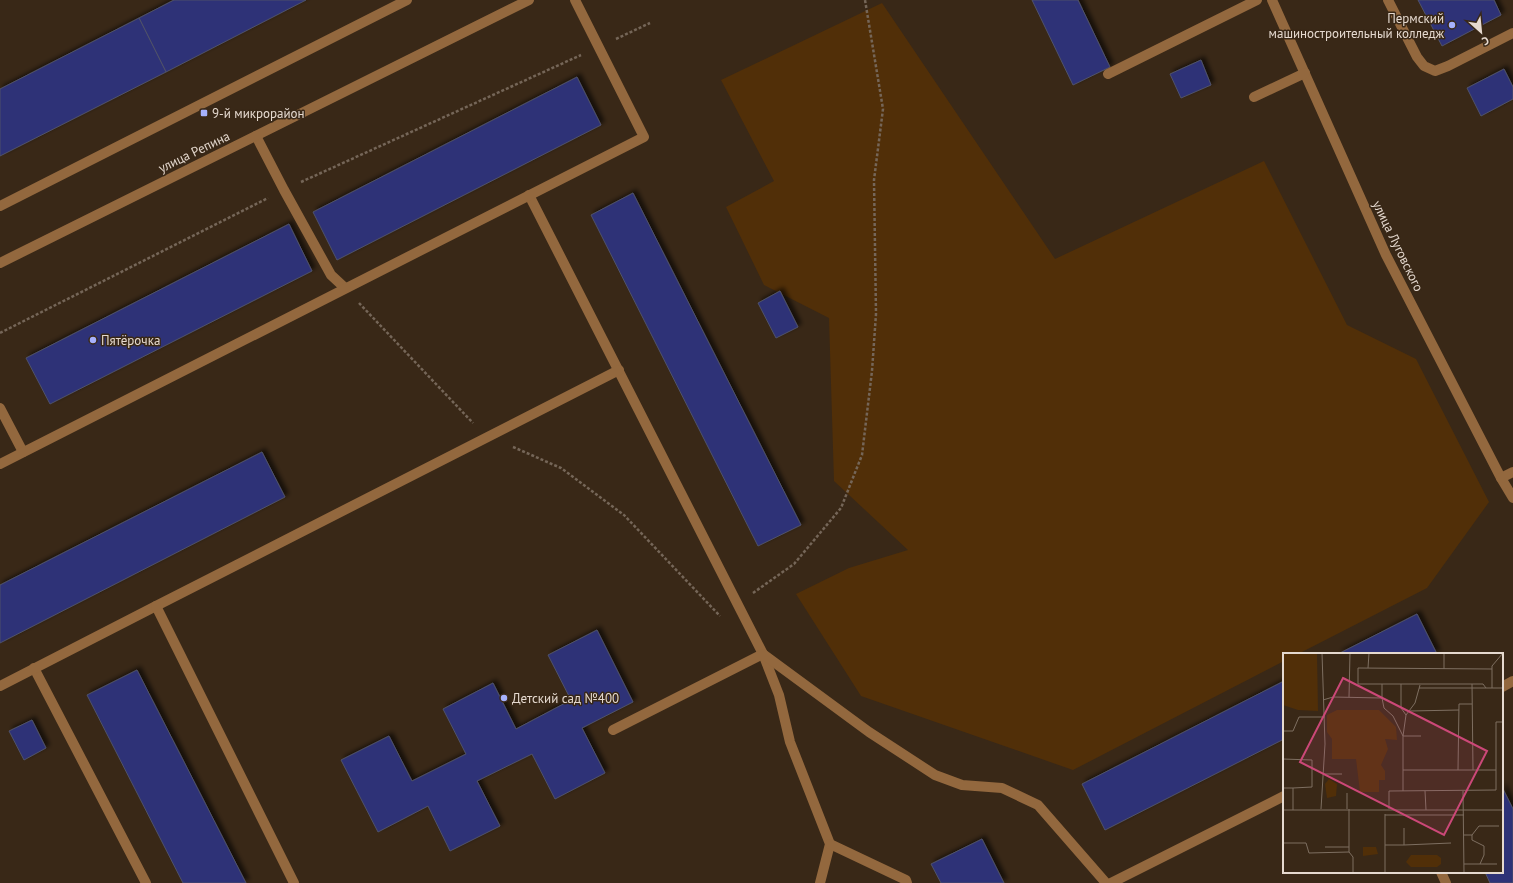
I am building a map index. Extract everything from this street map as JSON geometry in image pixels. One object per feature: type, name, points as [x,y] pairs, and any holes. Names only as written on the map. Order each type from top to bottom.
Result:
[{"type":"street","points":[[0,206],[407,0]]},
{"type":"street","name":"улица Репина","points":[[0,263],[529,0]]},
{"type":"street","points":[[0,464],[644,136],[575,0]]},
{"type":"street","points":[[1108,74],[1257,0]]},
{"type":"street","name":"улица Луговского","points":[[1272,0],[1386,255],[1501,478],[1513,498]]},
{"type":"street","points":[[1388,0],[1417,57],[1424,66],[1434,71],[1448,66],[1513,33]]},
{"type":"street","points":[[1254,97],[1305,74]]},
{"type":"street","points":[[256,136],[331,275],[345,288]]},
{"type":"street","points":[[529,195],[763,654],[779,695],[790,742],[830,844],[820,883]]},
{"type":"street","points":[[0,686],[618,370]]},
{"type":"street","points":[[0,408],[23,452]]},
{"type":"street","points":[[1501,478],[1513,472]]},
{"type":"street","points":[[156,606],[294,883]]},
{"type":"street","points":[[612,730],[763,654]]},
{"type":"street","points":[[763,654],[869,732],[935,775],[962,784],[1002,788],[1038,805],[1106,883]]},
{"type":"street","points":[[34,668],[146,883]]},
{"type":"street","points":[[1503,686],[1513,681]]},
{"type":"street","points":[[1111,883],[1283,797]]},
{"type":"street","points":[[830,844],[906,880],[907,883]]},
{"type":"street","points":[[1441,873],[1446,883]]},
{"type":"path","points":[[738,604],[794,564],[841,508],[862,455],[872,371],[876,314],[874,180],[883,109],[865,0]]},
{"type":"path","points":[[0,333],[284,190],[650,23]]},
{"type":"path","points":[[345,288],[475,425],[489,436],[561,468],[624,515],[722,618]]},
{"type":"shaded area","points":[[882,3],[1055,259],[1264,161],[1347,325],[1416,359],[1489,502],[1427,588],[1300,653],[1283,653],[1283,662],[1073,770],[861,696],[796,594],[849,568],[908,550],[834,481],[829,318],[764,285],[726,207],[774,181],[721,80]]},
{"type":"building","points":[[174,0],[306,0],[166,72],[139,18]]},
{"type":"building","points":[[1032,0],[1078,0],[1110,67],[1073,85]]},
{"type":"building","points":[[1418,0],[1494,0],[1501,15],[1442,46]]},
{"type":"building","points":[[139,18],[166,72],[0,156],[0,89]]},
{"type":"building","points":[[1201,60],[1211,85],[1181,98],[1170,74]]},
{"type":"building","points":[[1504,69],[1513,87],[1513,99],[1481,116],[1467,88]]},
{"type":"building","points":[[577,77],[601,125],[337,260],[313,212]]},
{"type":"building","points":[[633,193],[801,525],[758,546],[591,215]]},
{"type":"building","points":[[289,224],[312,271],[50,404],[26,358]]},
{"type":"building","points":[[780,291],[798,327],[776,338],[758,303]]},
{"type":"building","points":[[262,452],[285,497],[0,643],[0,585]]},
{"type":"building","points":[[1417,614],[1436,653],[1340,653]]},
{"type":"building","points":[[597,630],[633,702],[582,728],[605,773],[555,799],[532,754],[477,781],[500,826],[450,851],[428,806],[378,832],[341,760],[389,736],[412,781],[466,754],[443,709],[493,683],[516,729],[571,700],[548,655]]},
{"type":"building","points":[[137,670],[246,883],[183,883],[87,695]]},
{"type":"building","points":[[1283,682],[1283,740],[1105,830],[1082,784]]},
{"type":"building","points":[[32,720],[46,748],[24,760],[9,731]]},
{"type":"building","points":[[1503,789],[1513,809],[1513,883],[1490,883],[1485,873],[1503,873]]},
{"type":"building","points":[[982,839],[1004,883],[941,883],[931,864]]},
{"type":"place","name":"Пермский машиностроительный колледж","points":[[1452,25]]},
{"type":"place","name":"9-й микрорайон","points":[[204,113]]},
{"type":"place","name":"Пятёрочка","points":[[93,340]]},
{"type":"place","name":"Детский сад №400","points":[[504,698]]}]
